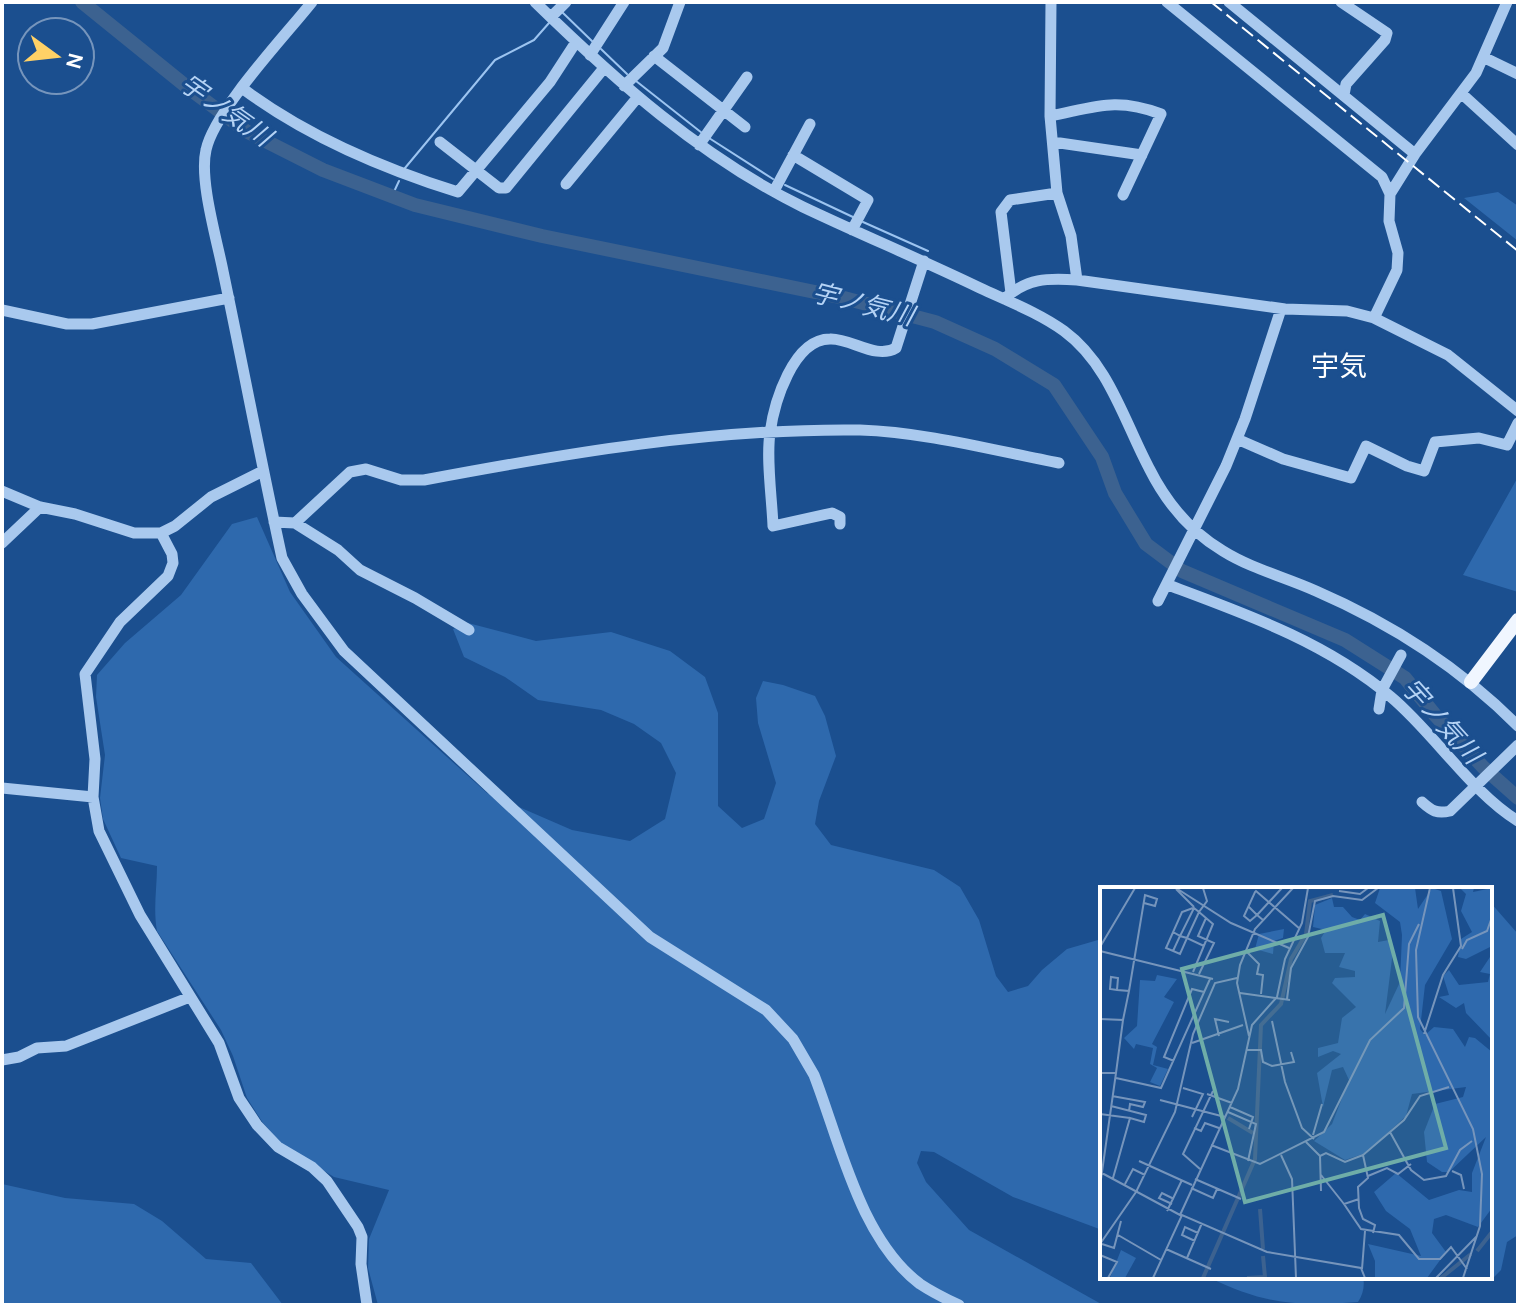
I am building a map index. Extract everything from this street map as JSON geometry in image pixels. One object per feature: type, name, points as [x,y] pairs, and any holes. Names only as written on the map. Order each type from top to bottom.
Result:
[{"type":"main road","points":[[1471,682],[1518,620]]},
{"type":"street","points":[[312,2],[241,89],[214,130],[205,151],[205,176],[282,558],[315,615],[344,651],[650,937],[754,1001],[781,1025],[804,1054],[814,1075],[865,1216],[894,1257],[920,1283],[959,1305]]},
{"type":"street","points":[[535,2],[637,98],[699,145],[774,191],[852,230],[1008,296],[1083,347],[1118,400],[1149,470],[1167,499],[1194,531],[1239,560],[1357,611],[1410,641],[1471,682],[1518,726]]},
{"type":"street","points":[[551,17],[566,2]]},
{"type":"street","points":[[590,55],[624,2]]},
{"type":"street","points":[[624,86],[663,48],[680,2]]},
{"type":"street","points":[[1051,2],[1050,116],[1057,193],[1071,236],[1077,280]]},
{"type":"street","points":[[1167,2],[1382,177],[1390,194],[1389,221],[1398,253],[1397,270],[1374,318]]},
{"type":"street","points":[[1229,2],[1415,154]]},
{"type":"street","points":[[1341,2],[1387,33],[1385,40],[1346,84],[1344,95]]},
{"type":"street","points":[[1390,194],[1415,154],[1462,94],[1485,58],[1507,2]]},
{"type":"street","points":[[241,89],[302,127],[404,175],[458,192],[550,82],[576,42]]},
{"type":"street","points":[[654,56],[745,127]]},
{"type":"street","points":[[1485,58],[1518,74]]},
{"type":"street","points":[[440,142],[499,188],[506,188],[604,68]]},
{"type":"street","points":[[699,145],[747,77]]},
{"type":"street","points":[[1462,94],[1518,145]]},
{"type":"street","points":[[566,184],[637,98]]},
{"type":"street","points":[[1050,116],[1118,103],[1161,114],[1123,195]]},
{"type":"street","points":[[774,191],[810,124]]},
{"type":"street","points":[[1053,142],[1142,155]]},
{"type":"street","points":[[793,155],[868,200],[852,230]]},
{"type":"street","points":[[1008,296],[1001,212],[1010,200],[1057,193]]},
{"type":"street","points":[[840,524],[840,517],[832,513],[773,526],[770,433],[789,371],[803,351],[816,342],[833,339],[886,352],[896,348],[924,261]]},
{"type":"street","points":[[1008,296],[1022,284],[1044,278],[1281,309],[1347,311],[1374,318],[1448,355],[1518,411]]},
{"type":"street","points":[[2,310],[67,324],[92,324],[229,298]]},
{"type":"street","points":[[1158,601],[1237,439],[1281,309]]},
{"type":"street","points":[[1237,439],[1283,459],[1351,478],[1366,446],[1424,471],[1435,442],[1479,438],[1507,445],[1518,423]]},
{"type":"street","points":[[295,523],[350,472],[366,469],[391,478],[424,480],[668,440],[863,430],[927,438],[1059,463]]},
{"type":"street","points":[[2,491],[40,507],[75,514],[134,533],[161,533],[175,526],[211,497],[263,471]]},
{"type":"street","points":[[2,543],[40,507]]},
{"type":"street","points":[[274,522],[295,523],[338,550],[360,570],[469,630]]},
{"type":"street","points":[[161,533],[172,554],[173,563],[168,576],[120,622],[85,674],[95,759],[93,797],[99,831],[140,915],[219,1043],[239,1098],[257,1125],[278,1147],[312,1167],[327,1181],[358,1227],[362,1237],[361,1264],[367,1305]]},
{"type":"street","points":[[1169,583],[1319,647],[1350,665],[1383,688],[1477,785],[1518,821]]},
{"type":"street","points":[[1379,709],[1383,688],[1401,655]]},
{"type":"street","points":[[1422,802],[1432,811],[1450,811],[1518,745]]},
{"type":"street","points":[[2,788],[93,797]]},
{"type":"street","points":[[2,1060],[19,1057],[37,1048],[66,1046],[190,997]]},
{"type":"shaded area","points":[[1498,192],[1518,206],[1518,241],[1464,198]]},
{"type":"shaded area","points":[[1518,477],[1518,592],[1463,575]]},
{"type":"shaded area","points":[[257,517],[290,592],[336,657],[487,793],[572,830],[630,841],[665,819],[676,773],[661,743],[634,724],[601,710],[538,700],[505,677],[464,657],[453,629],[468,623],[536,641],[611,632],[670,651],[705,677],[718,713],[718,806],[742,828],[764,819],[776,783],[758,723],[756,698],[763,681],[783,685],[815,696],[825,716],[836,756],[819,801],[815,824],[831,845],[934,870],[960,887],[979,920],[996,976],[1008,992],[1028,986],[1067,949],[1100,942],[1100,1229],[1013,1197],[934,1152],[921,1151],[917,1163],[926,1182],[969,1230],[1103,1305],[378,1305],[368,1268],[369,1239],[389,1190],[334,1177],[284,1146],[263,1123],[247,1098],[221,1030],[157,931],[157,866],[121,858],[103,819],[100,798],[105,755],[96,697],[97,675],[125,643],[181,595],[232,524]]},
{"type":"shaded area","points":[[1492,904],[1518,934],[1518,1235],[1507,1242],[1501,1270],[1492,1279]]},
{"type":"shaded area","points":[[2,1184],[65,1198],[134,1204],[162,1221],[206,1259],[251,1263],[283,1305],[2,1305]]},
{"type":"shaded area","points":[[1212,1279],[1363,1279],[1364,1287],[1358,1302],[1316,1304],[1280,1302]]},
{"type":"waterway","name":"宇ノ気川","points":[[82,2],[246,131],[323,170],[415,205],[542,236],[844,298],[935,322],[995,349],[1054,385],[1102,457],[1115,493],[1146,544],[1182,571],[1345,640],[1405,678],[1483,767],[1518,798]]},
{"type":"waterway","points":[[562,12],[594,43]]},
{"type":"waterway","points":[[405,168],[495,60],[534,40],[549,23]]},
{"type":"waterway","points":[[601,49],[627,74]]},
{"type":"waterway","points":[[636,81],[702,133]]},
{"type":"waterway","points":[[709,138],[773,179]]},
{"type":"waterway","points":[[392,196],[399,181]]},
{"type":"waterway","points":[[785,185],[855,218]]},
{"type":"waterway","points":[[863,222],[928,251]]},
{"type":"railway","points":[[1211,2],[1518,251]]},
{"type":"district","name":"宇気","points":[[1339,366]]}]
